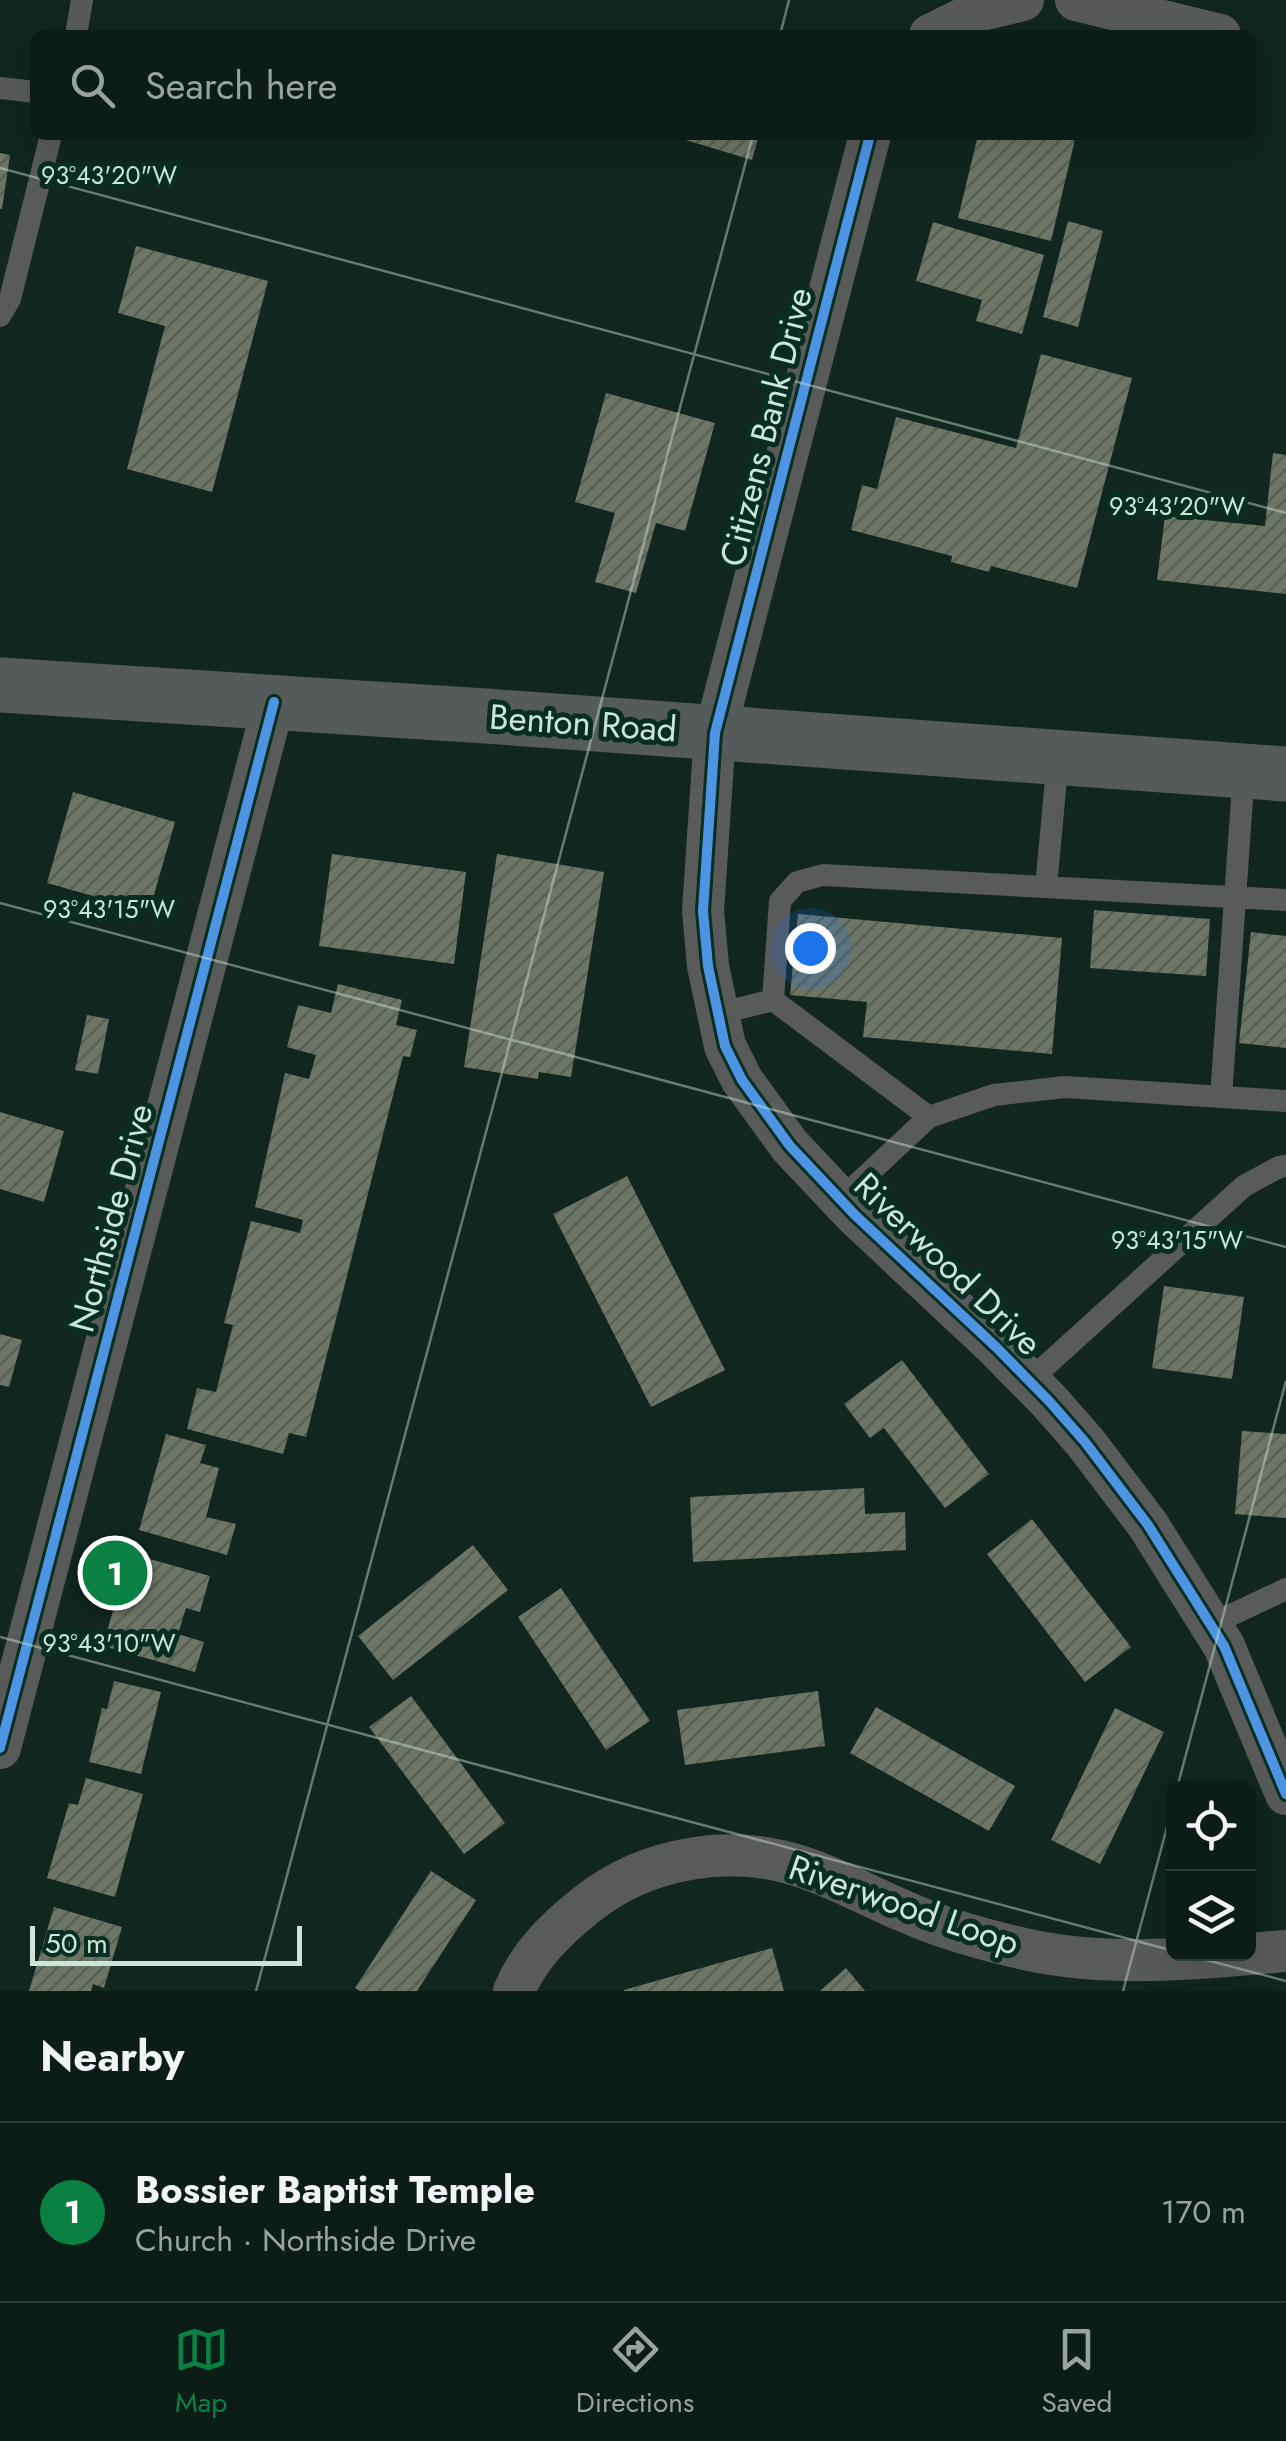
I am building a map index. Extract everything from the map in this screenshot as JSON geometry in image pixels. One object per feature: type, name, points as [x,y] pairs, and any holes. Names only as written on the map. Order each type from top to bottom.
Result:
[{"type":"main road","name":"Benton Road","points":[[0,685],[1265,773]]},
{"type":"street","points":[[940,30],[981,10],[1022,0]]},
{"type":"street","points":[[1076,0],[1199,30]]},
{"type":"street","name":"Citizens Bank Drive","points":[[715,733],[869,140]]},
{"type":"street","name":"Northside Drive","points":[[0,1748],[274,702]]},
{"type":"street","name":"Riverwood Drive","points":[[715,733],[703,911],[724,1046],[742,1080],[790,1146],[841,1200],[1029,1381],[1085,1442],[1148,1525],[1212,1624],[1286,1794]]},
{"type":"street","name":"Riverwood Loop","points":[[514,1991],[538,1948],[604,1891],[643,1870],[690,1859],[731,1856],[766,1858],[806,1868],[909,1914],[1030,1950],[1082,1958],[1136,1960],[1286,1951]]},
{"type":"lane","points":[[77,30],[82,0]]},
{"type":"lane","points":[[0,88],[30,91]]},
{"type":"lane","points":[[0,316],[10,298],[50,140]]},
{"type":"lane","points":[[1046,888],[1058,758]]},
{"type":"lane","points":[[1221,1097],[1235,898],[1265,773]]},
{"type":"lane","points":[[773,1000],[780,901],[797,882],[822,875],[1286,900]]},
{"type":"lane","points":[[717,1014],[773,1000]]},
{"type":"lane","points":[[773,1000],[929,1117]]},
{"type":"lane","points":[[841,1200],[929,1117],[994,1094],[1065,1086],[1286,1101]]},
{"type":"lane","points":[[1029,1381],[1244,1186],[1286,1166]]},
{"type":"lane","points":[[1212,1624],[1286,1589]]},
{"type":"building","points":[[686,140],[758,140],[752,160]]},
{"type":"building","points":[[977,140],[1075,140],[1051,241],[958,218]]},
{"type":"building","points":[[0,153],[10,155],[2,209],[0,209]]},
{"type":"building","points":[[1068,221],[1103,231],[1078,327],[1043,317]]},
{"type":"building","points":[[933,222],[1044,255],[1022,334],[976,321],[982,300],[916,281]]},
{"type":"building","points":[[136,246],[268,281],[212,492],[127,469],[165,326],[118,313]]},
{"type":"building","points":[[1041,354],[1132,378],[1077,588],[991,566],[989,572],[951,562],[952,556],[851,530],[862,485],[877,489],[896,417],[1016,448]]},
{"type":"building","points":[[606,393],[715,423],[685,531],[656,523],[636,593],[595,582],[615,513],[575,502]]},
{"type":"building","points":[[1273,453],[1286,455],[1286,594],[1157,580],[1165,516],[1265,526]]},
{"type":"building","points":[[73,792],[175,822],[149,912],[47,883]]},
{"type":"building","points":[[332,854],[466,872],[454,964],[319,946]]},
{"type":"building","points":[[497,854],[604,872],[571,1077],[539,1072],[538,1079],[464,1067]]},
{"type":"building","points":[[1094,910],[1210,919],[1206,976],[1090,968]]},
{"type":"building","points":[[798,914],[1062,938],[1052,1054],[863,1037],[867,1002],[790,995]]},
{"type":"building","points":[[1251,932],[1286,936],[1286,1048],[1239,1043]]},
{"type":"building","points":[[338,984],[402,1000],[396,1025],[417,1030],[410,1057],[403,1056],[306,1437],[289,1433],[283,1454],[187,1429],[197,1388],[216,1392],[233,1325],[224,1323],[251,1221],[300,1233],[303,1220],[255,1207],[285,1073],[309,1079],[316,1055],[287,1047],[298,1005],[331,1013]]},
{"type":"building","points":[[87,1015],[109,1019],[98,1074],[75,1070]]},
{"type":"building","points":[[0,1112],[64,1131],[44,1202],[0,1189]]},
{"type":"building","points":[[627,1176],[725,1370],[651,1407],[553,1214]]},
{"type":"building","points":[[1164,1286],[1244,1297],[1232,1379],[1152,1368]]},
{"type":"building","points":[[0,1334],[22,1340],[9,1387],[0,1385]]},
{"type":"building","points":[[902,1360],[989,1474],[945,1508],[884,1428],[870,1438],[844,1404]]},
{"type":"building","points":[[1242,1431],[1286,1434],[1286,1518],[1235,1514]]},
{"type":"building","points":[[166,1434],[206,1445],[200,1463],[219,1468],[206,1517],[236,1524],[227,1555],[139,1530]]},
{"type":"building","points":[[864,1488],[865,1514],[905,1512],[906,1550],[693,1562],[690,1497]]},
{"type":"building","points":[[1032,1519],[1131,1647],[1085,1682],[987,1554]]},
{"type":"building","points":[[473,1545],[508,1590],[393,1680],[358,1636]]},
{"type":"building","points":[[129,1553],[210,1576],[200,1612],[186,1608],[178,1634],[204,1642],[195,1672],[103,1646]]},
{"type":"building","points":[[561,1588],[650,1721],[606,1750],[518,1617]]},
{"type":"building","points":[[114,1681],[161,1692],[141,1774],[89,1762],[102,1708],[107,1709]]},
{"type":"building","points":[[818,1691],[825,1746],[685,1765],[677,1710]]},
{"type":"building","points":[[411,1696],[505,1823],[464,1854],[369,1727]]},
{"type":"building","points":[[876,1707],[1015,1786],[989,1831],[850,1753]]},
{"type":"building","points":[[1115,1708],[1164,1732],[1100,1864],[1051,1840]]},
{"type":"building","points":[[86,1778],[143,1794],[115,1897],[47,1878],[69,1803],[78,1805]]},
{"type":"building","points":[[431,1871],[476,1900],[417,1991],[355,1988]]},
{"type":"building","points":[[54,1907],[122,1927],[104,1988],[93,1984],[91,1991],[29,1991]]},
{"type":"building","points":[[772,1948],[784,1991],[624,1991],[624,1990]]},
{"type":"building","points":[[846,1968],[865,1991],[820,1991]]},
{"type":"cycle path","points":[[869,140],[715,733],[703,911],[708,966],[725,1046],[742,1080],[790,1146],[855,1215],[1049,1401],[1148,1525],[1224,1646],[1286,1794]]},
{"type":"cycle path","points":[[0,1748],[274,702]]},
{"type":"place","name":"Bossier Baptist Temple","points":[[115,1573]]}]
